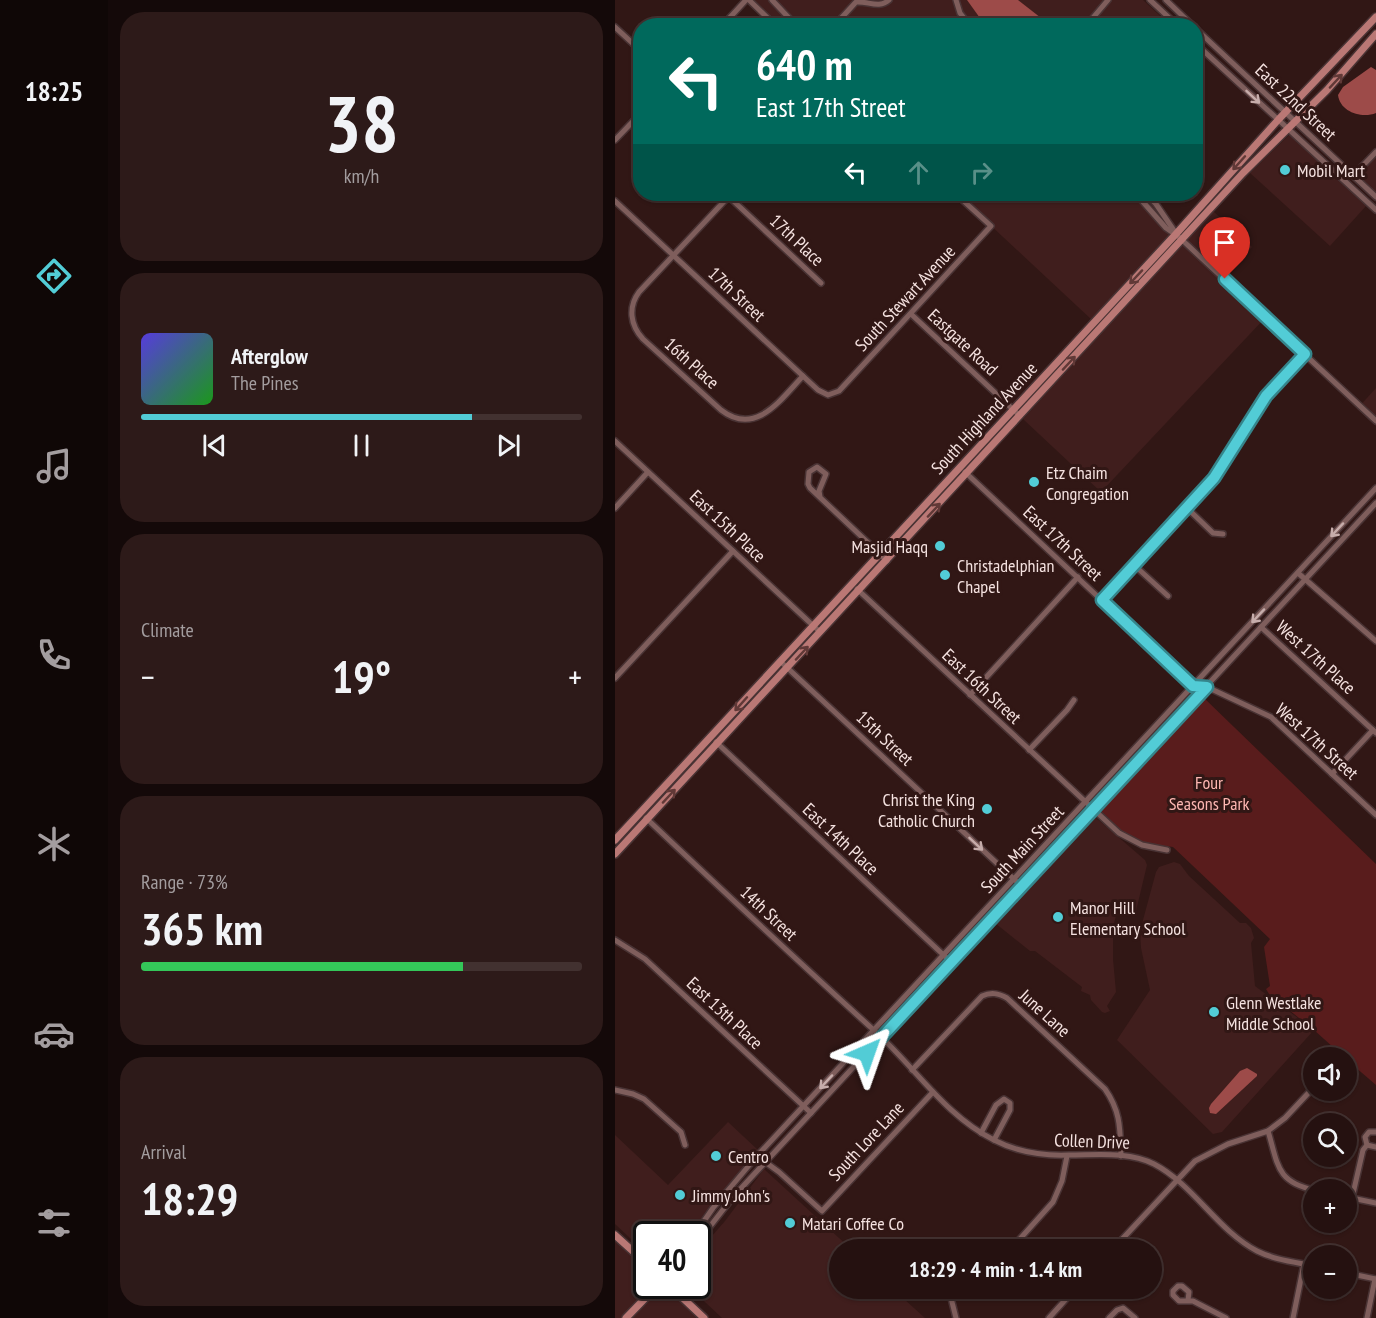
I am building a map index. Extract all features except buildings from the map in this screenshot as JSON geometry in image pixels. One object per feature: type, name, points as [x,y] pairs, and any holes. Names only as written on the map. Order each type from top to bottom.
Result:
[{"type":"main road","name":"South Highland Avenue","points":[[615,840],[1176,234],[1278,120],[1376,17]]},
{"type":"main road","name":"South Highland Avenue","points":[[615,854],[1243,173],[1346,70],[1376,33]]},
{"type":"main road","points":[[615,1235],[633,1251]]},
{"type":"main road","points":[[626,1318],[644,1299]]},
{"type":"main road","points":[[684,1299],[704,1318]]},
{"type":"street","points":[[730,18],[747,0],[767,18]]},
{"type":"street","points":[[772,0],[788,18]]},
{"type":"street","points":[[841,18],[856,2],[884,5],[889,0]]},
{"type":"street","points":[[956,0],[964,18]]},
{"type":"street","points":[[1093,18],[1109,0]]},
{"type":"street","points":[[1150,0],[1169,18]]},
{"type":"street","name":"East 22nd Street","points":[[1165,0],[1185,18]]},
{"type":"street","points":[[1174,0],[1174,8]]},
{"type":"street","points":[[615,27],[633,44]]},
{"type":"street","name":"East 22nd Street","points":[[1203,36],[1376,197]]},
{"type":"street","name":"East 22nd Street","points":[[1203,50],[1376,210]]},
{"type":"street","points":[[615,140],[633,121]]},
{"type":"street","points":[[1353,176],[1376,152]]},
{"type":"street","name":"17th Street","points":[[615,201],[824,394],[833,395],[841,389]]},
{"type":"street","name":"16th Place","points":[[723,201],[643,286],[633,301],[634,325],[643,339],[721,410],[736,418],[756,418],[766,413],[803,376]]},
{"type":"street","name":"17th Place","points":[[736,201],[821,283]]},
{"type":"street","name":"South Stewart Avenue","points":[[841,389],[991,226],[964,201]]},
{"type":"street","points":[[1144,201],[1166,228],[1183,240],[1376,421]]},
{"type":"street","points":[[1153,201],[1172,225],[1176,234]]},
{"type":"street","name":"Eastgate Road","points":[[911,314],[1020,416]]},
{"type":"street","points":[[1102,600],[1214,478],[1266,396],[1305,354]]},
{"type":"street","name":"East 15th Place","points":[[615,441],[820,632]]},
{"type":"street","points":[[820,497],[819,491],[826,474],[817,467],[809,472],[808,484],[820,497],[887,561]]},
{"type":"street","name":"East 17th Street","points":[[960,467],[1102,600],[1200,686]]},
{"type":"street","points":[[615,508],[648,472]]},
{"type":"street","name":"South Main Street","points":[[704,1221],[757,1156],[803,1106],[951,962],[1093,809],[1298,573],[1376,488]]},
{"type":"street","name":"South Main Street","points":[[711,1225],[733,1197],[811,1113],[943,955],[1085,802],[1261,627],[1376,503]]},
{"type":"street","points":[[1187,508],[1213,533],[1223,534]]},
{"type":"street","points":[[1370,509],[1376,514]]},
{"type":"street","points":[[615,678],[733,551]]},
{"type":"street","points":[[1134,565],[1168,596]]},
{"type":"street","points":[[1298,573],[1376,641]]},
{"type":"street","points":[[970,695],[1078,578]]},
{"type":"street","name":"East 16th Street","points":[[852,584],[1093,809],[1130,840],[1141,845],[1167,850]]},
{"type":"street","name":"West 17th Place","points":[[1261,627],[1374,732]]},
{"type":"street","name":"15th Street","points":[[780,661],[1021,886]]},
{"type":"street","name":"West 17th Street","points":[[1200,686],[1271,717],[1376,814]]},
{"type":"street","points":[[1029,750],[1074,700]]},
{"type":"street","points":[[1332,774],[1374,732]]},
{"type":"street","name":"East 14th Place","points":[[710,737],[951,962]]},
{"type":"street","name":"14th Street","points":[[641,813],[877,1034]]},
{"type":"street","name":"East 13th Place","points":[[615,940],[645,958],[811,1113]]},
{"type":"street","name":"June Lane","points":[[912,1070],[982,996],[1000,994],[1105,1089],[1120,1120],[1121,1156]]},
{"type":"street","name":"Collen Drive","points":[[877,1034],[963,1121],[981,1133],[1022,1150],[1067,1156],[1121,1156],[1139,1158],[1154,1164],[1176,1180],[1248,1246],[1271,1257],[1303,1264]]},
{"type":"street","points":[[615,1090],[643,1099],[681,1132],[685,1145]]},
{"type":"street","name":"South Lore Lane","points":[[766,1162],[822,1211],[933,1092]]},
{"type":"street","points":[[1122,1239],[1195,1161],[1228,1144],[1268,1131],[1303,1099]]},
{"type":"street","points":[[981,1133],[998,1102],[1007,1100],[1010,1102],[1010,1110],[994,1140]]},
{"type":"street","points":[[1268,1131],[1285,1178],[1303,1187]]},
{"type":"street","points":[[1376,1132],[1369,1132],[1364,1140],[1367,1145],[1376,1147]]},
{"type":"street","points":[[1354,1179],[1363,1150],[1367,1145]]},
{"type":"street","points":[[757,1156],[766,1162]]},
{"type":"street","points":[[1019,1239],[1049,1207],[1056,1196],[1062,1181],[1067,1156]]},
{"type":"street","points":[[1357,1199],[1376,1203]]},
{"type":"street","points":[[1293,1318],[1303,1269]]},
{"type":"street","points":[[1357,1275],[1375,1279],[1367,1318]]},
{"type":"street","points":[[951,1299],[956,1318]]},
{"type":"street","points":[[1049,1318],[1066,1299]]},
{"type":"street","points":[[1188,1299],[1226,1318]]},
{"type":"street","points":[[1109,1318],[1117,1310],[1123,1308],[1135,1318]]},
{"type":"shaded area","points":[[752,0],[1143,0],[1162,18],[771,18]]},
{"type":"shaded area","points":[[967,0],[1018,0],[1041,18],[980,18]]},
{"type":"shaded area","points":[[1371,67],[1376,70],[1376,113],[1364,115],[1353,113],[1343,106],[1338,95],[1343,87]]},
{"type":"shaded area","points":[[1289,135],[1366,206],[1330,246],[1250,173]]},
{"type":"shaded area","points":[[1376,157],[1376,194],[1356,176]]},
{"type":"shaded area","points":[[964,201],[1157,201],[1177,227],[1092,320]]},
{"type":"shaded area","points":[[1213,211],[1252,247],[1225,276],[1187,240]]},
{"type":"shaded area","points":[[1183,244],[1264,319],[1101,492],[1023,419]]},
{"type":"shaded area","points":[[1376,388],[1376,426],[1357,409]]},
{"type":"shaded area","name":"Manor Hill Elementary School","points":[[1095,817],[1145,860],[1147,865],[1136,911],[1118,908],[1113,927],[1116,992],[1107,1006],[1110,1011],[1105,1013],[1091,1000],[1090,995],[1081,991],[1082,987],[1035,951],[1030,951],[995,923]]},
{"type":"shaded area","name":"Glenn Westlake Middle School","points":[[1174,862],[1180,864],[1189,876],[1240,923],[1246,923],[1251,928],[1254,938],[1251,943],[1255,986],[1314,1030],[1222,1132],[1213,1134],[1117,1040],[1150,990],[1141,948],[1140,931],[1156,872],[1159,867]]},
{"type":"shaded area","points":[[1247,1068],[1257,1076],[1216,1114],[1210,1113],[1211,1104],[1240,1071]]},
{"type":"shaded area","points":[[728,1122],[759,1151],[712,1203],[699,1221],[633,1221],[633,1241],[615,1224],[615,1135],[668,1185]]},
{"type":"shaded area","points":[[764,1169],[840,1239],[829,1239],[829,1299],[904,1299],[925,1318],[722,1318],[702,1299],[711,1299],[711,1237]]},
{"type":"shaded area","points":[[615,1240],[633,1257],[633,1299],[641,1299],[623,1318],[615,1318]]},
{"type":"shaded area","points":[[650,1299],[677,1299],[698,1318],[632,1318]]},
{"type":"green space","name":"Four Seasons Park","points":[[1204,698],[1376,864],[1376,1085],[1357,1069],[1357,1047],[1333,1047],[1269,994],[1266,989],[1270,986],[1264,947],[1270,939],[1173,847],[1144,843],[1125,834],[1101,811],[1103,806]]},
{"type":"place","name":"Mobil Mart","points":[[1285,170]]},
{"type":"place","name":"Etz Chaim Congregation","points":[[1034,482]]},
{"type":"place","name":"Masjid Haqq","points":[[940,546]]},
{"type":"place","name":"Christadelphian Chapel","points":[[945,575]]},
{"type":"place","name":"Christ the King Catholic Church","points":[[987,809]]},
{"type":"place","name":"Manor Hill Elementary School","points":[[1058,917]]},
{"type":"place","name":"Glenn Westlake Middle School","points":[[1214,1012]]},
{"type":"place","name":"Centro","points":[[716,1156]]},
{"type":"place","name":"Jimmy John's","points":[[680,1195]]},
{"type":"place","name":"Matari Coffee Co","points":[[790,1223]]},
{"type":"route","points":[[867,1053],[1207,687],[1193,686],[1102,600],[1214,478],[1266,396],[1305,354],[1225,279]]}]
